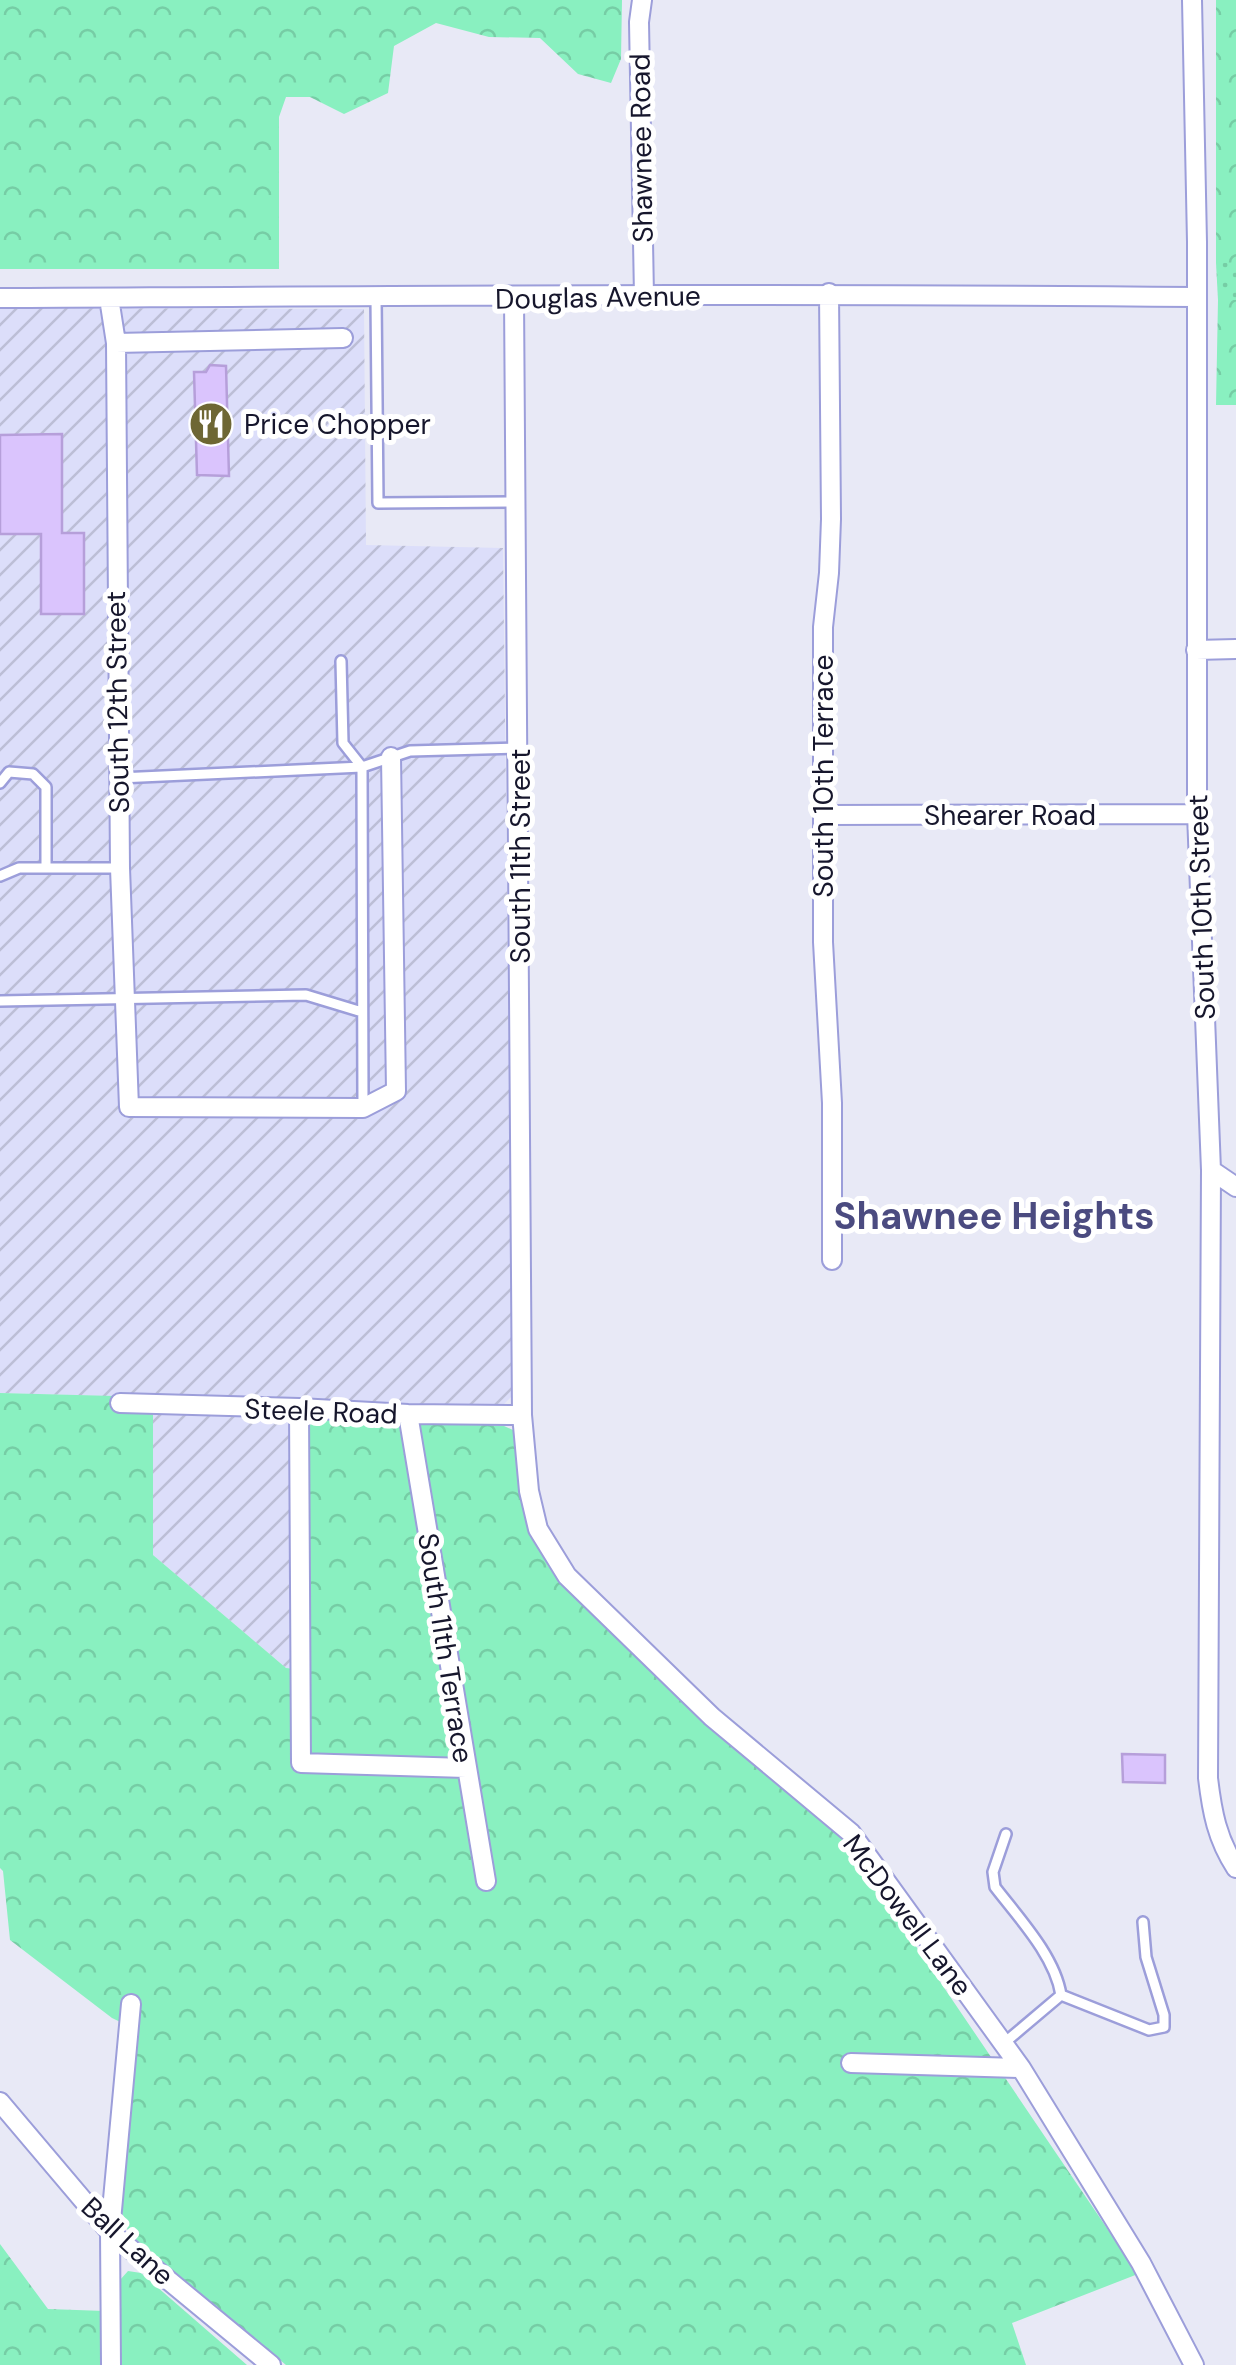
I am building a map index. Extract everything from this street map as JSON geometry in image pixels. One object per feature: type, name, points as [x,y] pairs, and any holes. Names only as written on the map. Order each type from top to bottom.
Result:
[{"type":"street","name":"Shawnee Road","points":[[642,0],[639,22],[644,296]]},
{"type":"street","name":"South 10th Street","points":[[1192,0],[1197,814],[1211,1170],[1208,1778],[1212,1814],[1222,1846],[1236,1868]]},
{"type":"street","name":"Douglas Avenue","points":[[0,298],[514,298],[829,293],[1196,297]]},
{"type":"street","name":"South 10th Terrace","points":[[829,293],[829,573],[822,627],[823,942],[832,1102],[832,1260]]},
{"type":"street","name":"South 12th Street","points":[[109,298],[116,343],[118,778],[130,1107],[363,1108]]},
{"type":"street","name":"South 11th Street","points":[[514,298],[522,1415]]},
{"type":"street","points":[[116,343],[343,338]]},
{"type":"street","points":[[1196,650],[1236,649]]},
{"type":"street","points":[[363,1108],[396,1091],[391,757]]},
{"type":"street","name":"Shearer Road","points":[[823,815],[1197,814]]},
{"type":"street","points":[[1211,1170],[1236,1186]]},
{"type":"street","name":"Steele Road","points":[[120,1403],[522,1415]]},
{"type":"street","points":[[299,1408],[300,1763],[466,1768]]},
{"type":"street","name":"South 11th Terrace","points":[[408,1414],[486,1881]]},
{"type":"street","name":"McDowell Lane","points":[[522,1415],[529,1491],[538,1529],[567,1576],[712,1717],[851,1834],[1020,2068],[1142,2263],[1194,2365]]},
{"type":"street","points":[[111,2365],[110,2232],[130,2004]]},
{"type":"street","points":[[851,2062],[1020,2068]]},
{"type":"street","name":"Ball Lane","points":[[0,2102],[110,2232],[271,2365]]},
{"type":"lane","points":[[376,298],[378,504],[516,502]]},
{"type":"lane","points":[[341,662],[343,743],[362,767],[363,1108]]},
{"type":"lane","points":[[118,778],[362,767],[439,748],[519,748]]},
{"type":"lane","points":[[0,783],[10,772],[33,774],[46,787],[46,868]]},
{"type":"lane","points":[[0,876],[20,868],[120,868]]},
{"type":"lane","points":[[0,1001],[306,995],[362,1012]]},
{"type":"lane","points":[[1006,1834],[993,1872],[994,1887],[1049,1962],[1061,1995]]},
{"type":"lane","points":[[1061,1995],[1149,2030],[1164,2027],[1146,1957],[1143,1922]]},
{"type":"lane","points":[[1003,2044],[1061,1995]]},
{"type":"shaded area","points":[[0,308],[364,309],[366,545],[503,548],[513,1389],[503,1405],[0,1393]]},
{"type":"shaded area","points":[[153,1412],[279,1415],[289,1419],[293,1427],[293,1669],[286,1668],[153,1555]]},
{"type":"green space","points":[[0,0],[622,0],[621,59],[611,83],[578,74],[540,38],[489,37],[436,23],[394,46],[388,93],[344,114],[310,97],[286,97],[279,117],[279,269],[0,269]]},
{"type":"green space","points":[[1216,0],[1236,0],[1236,263],[1216,263]]},
{"type":"green space","points":[[1216,263],[1236,263],[1236,300],[1218,300]]},
{"type":"green space","points":[[1218,300],[1236,300],[1236,405],[1216,405]]},
{"type":"green space","points":[[0,1393],[153,1397],[153,1555],[286,1668],[305,1670],[308,1429],[312,1422],[329,1415],[504,1426],[513,1430],[526,1519],[548,1566],[584,1606],[844,1840],[1138,2274],[1012,2323],[1026,2365],[286,2365],[129,2234],[119,2203],[135,2029],[112,2018],[10,1940],[0,1868]]},
{"type":"green space","points":[[0,2244],[48,2309],[105,2311],[104,2365],[0,2365]]},
{"type":"green space","points":[[128,2271],[141,2273],[247,2365],[120,2365],[120,2280]]},
{"type":"building","name":"Price Chopper","points":[[210,365],[226,366],[229,476],[197,475],[194,372],[206,372]]},
{"type":"building","points":[[62,434],[62,533],[84,533],[84,614],[41,614],[41,534],[0,534],[0,435]]},
{"type":"building","points":[[1122,1754],[1165,1755],[1165,1783],[1123,1782]]},
{"type":"place","name":"Price Chopper","points":[[211,424]]},
{"type":"district","name":"Shawnee Heights","points":[[994,1216]]}]
